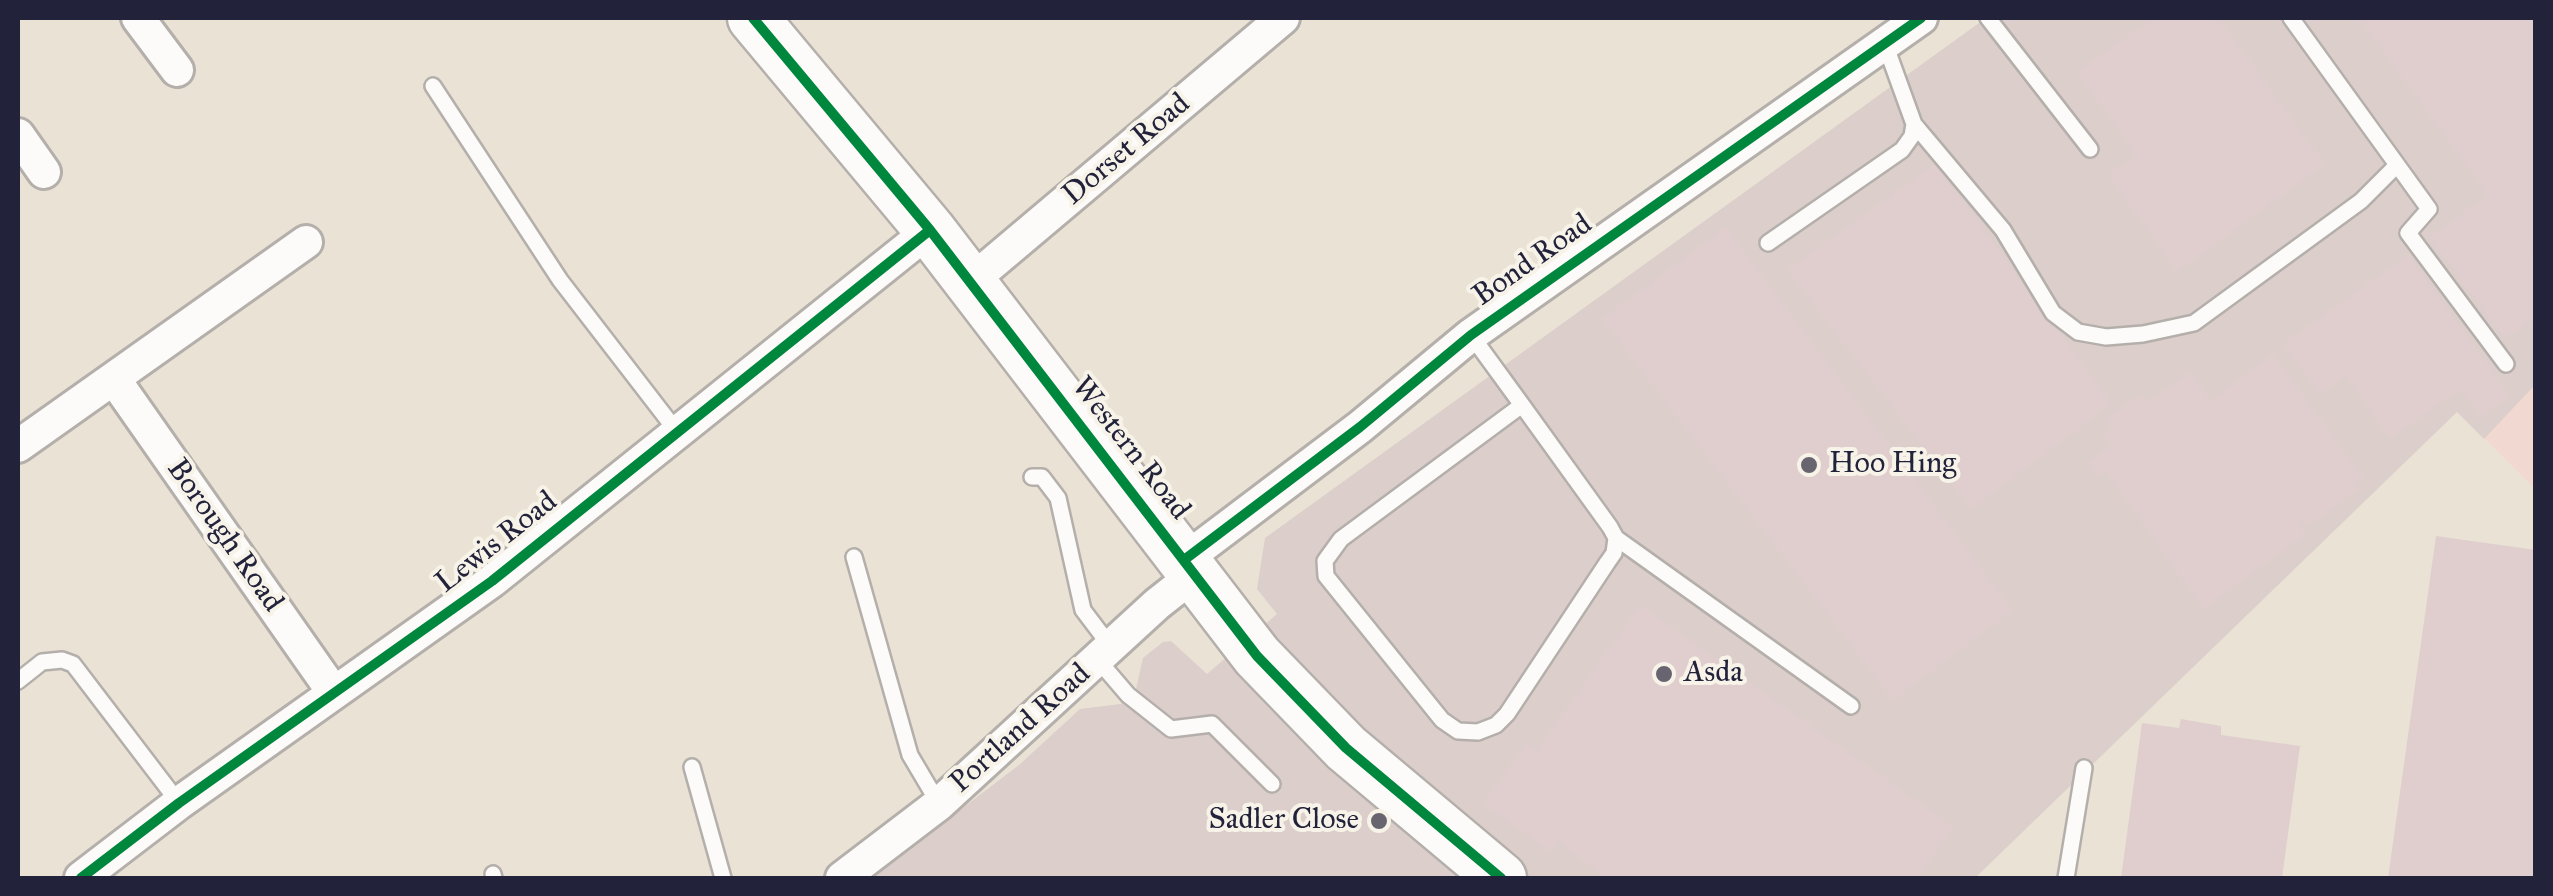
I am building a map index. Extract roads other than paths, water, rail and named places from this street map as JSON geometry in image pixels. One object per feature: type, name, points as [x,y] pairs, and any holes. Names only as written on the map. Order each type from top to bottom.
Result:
[{"type":"main road","name":"Western Road","points":[[753,18],[930,230],[1257,656],[1346,748],[1500,878]]},
{"type":"street","points":[[138,18],[176,70]]},
{"type":"street","name":"Dorset Road","points":[[970,282],[1283,18]]},
{"type":"street","name":"Bond Road","points":[[1190,567],[1472,335],[1921,18]]},
{"type":"street","points":[[18,135],[44,172]]},
{"type":"street","name":"Lewis Road","points":[[81,878],[179,803],[492,582],[930,230]]},
{"type":"street","points":[[18,446],[306,242]]},
{"type":"street","name":"Borough Road","points":[[114,379],[334,694]]},
{"type":"street","name":"Portland Road","points":[[842,878],[939,804],[1105,654],[1190,567]]},
{"type":"lane","points":[[1988,18],[2090,149]]},
{"type":"lane","points":[[2291,18],[2429,209],[2408,233],[2506,364]]},
{"type":"lane","points":[[1885,44],[1914,124],[2002,230],[2053,312],[2078,332],[2106,337],[2194,323],[2362,201],[2396,166]]},
{"type":"lane","points":[[433,86],[560,280],[678,433]]},
{"type":"lane","points":[[1768,243],[1902,150],[1912,136],[1914,124]]},
{"type":"lane","points":[[1472,335],[1613,532],[1851,706]]},
{"type":"lane","points":[[1522,405],[1341,539],[1325,561],[1326,576],[1442,720],[1458,730],[1478,732],[1496,726],[1507,714],[1614,553],[1613,532]]},
{"type":"lane","points":[[1032,478],[1042,477],[1058,498],[1083,610],[1128,695],[1171,729],[1212,724],[1272,784]]},
{"type":"lane","points":[[854,558],[910,756],[939,804]]},
{"type":"lane","points":[[18,681],[42,662],[62,660],[73,664],[179,803]]},
{"type":"lane","points":[[692,767],[723,878]]},
{"type":"lane","points":[[2066,878],[2084,768]]},
{"type":"place","name":"Hoo Hing","points":[[1809,465]]},
{"type":"place","name":"Asda","points":[[1664,674]]},
{"type":"place","name":"Sadler Close","points":[[1379,821]]}]
